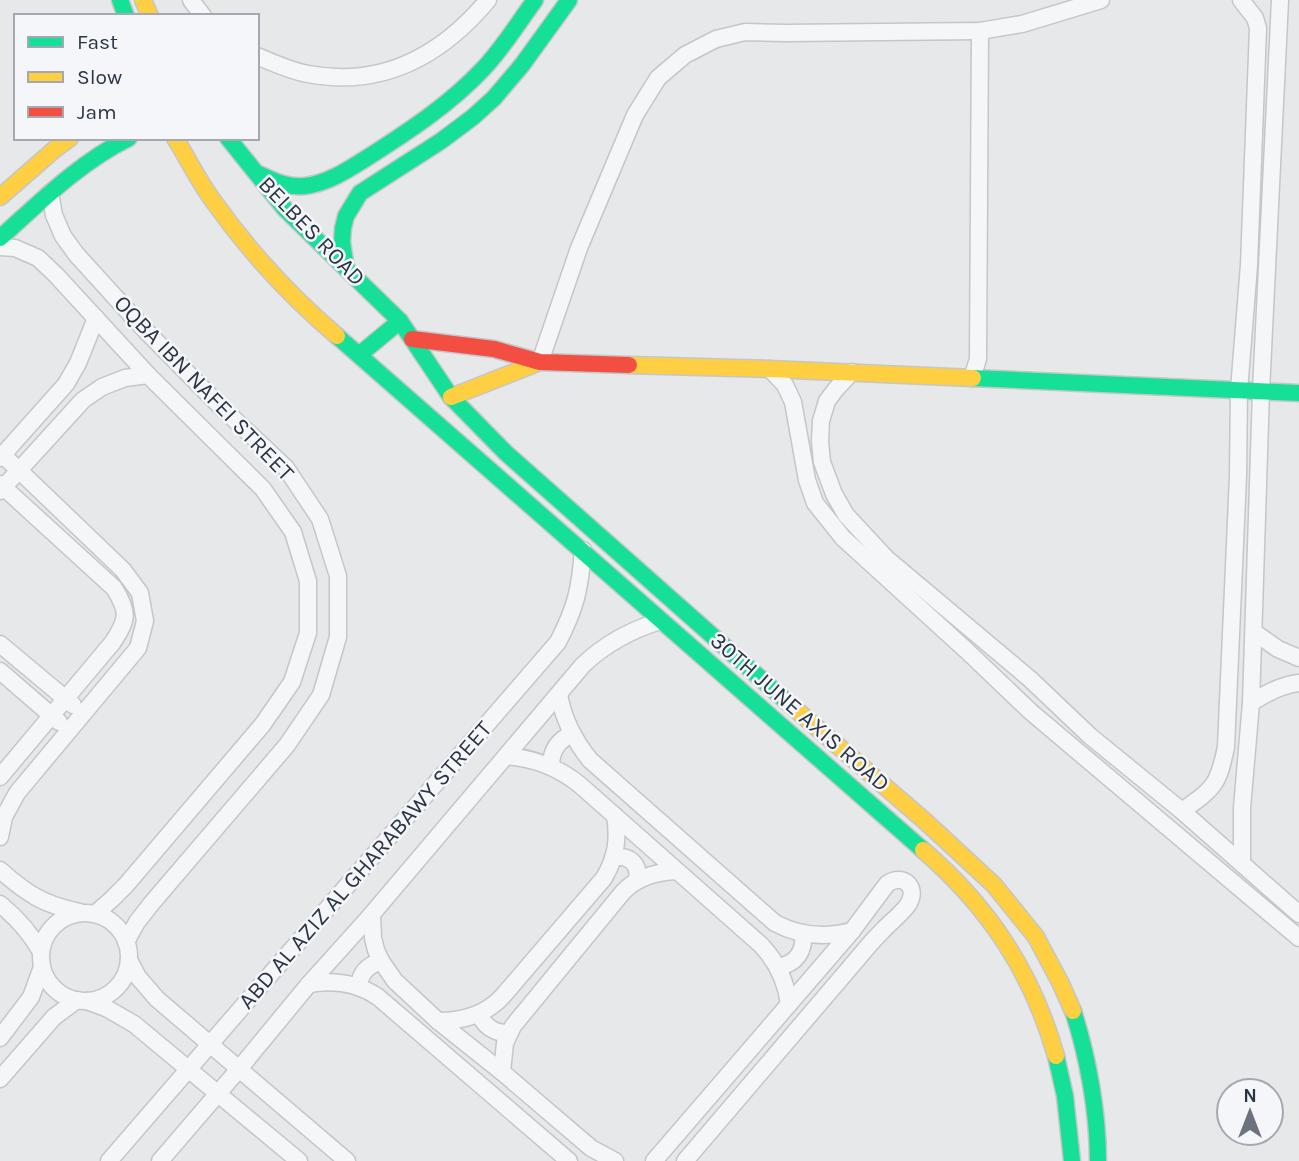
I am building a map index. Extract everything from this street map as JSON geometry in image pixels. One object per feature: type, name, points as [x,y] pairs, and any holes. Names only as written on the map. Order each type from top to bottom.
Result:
[{"type":"street","points":[[259,57],[307,74],[339,78],[371,75],[402,67],[431,53],[457,33],[488,0]]},
{"type":"street","points":[[254,171],[269,180],[302,187],[335,178],[409,131],[463,88],[497,53],[535,0]]},
{"type":"street","points":[[346,268],[343,229],[352,204],[360,193],[441,141],[494,99],[523,65],[569,0]]},
{"type":"street","points":[[451,397],[470,387],[540,362],[579,248],[635,115],[658,78],[685,55],[716,39],[745,32],[980,31],[1022,24],[1101,0]]},
{"type":"street","points":[[1182,811],[1214,785],[1221,771],[1226,747],[1238,476],[1239,390],[1249,265],[1258,28],[1255,18],[1241,0]]},
{"type":"street","points":[[1242,864],[1242,808],[1251,703],[1261,391],[1280,0]]},
{"type":"street","points":[[972,378],[978,359],[980,31]]},
{"type":"street","points":[[0,197],[67,140]]},
{"type":"street","points":[[0,237],[50,193],[107,149],[126,140]]},
{"type":"street","points":[[177,140],[212,200],[253,254],[300,304],[359,355],[400,321]]},
{"type":"street","name":"BELBES ROAD","points":[[230,140],[285,209],[400,321]]},
{"type":"street","name":"OQBA IBN NAFEI STREET","points":[[50,193],[54,215],[76,254],[145,330],[286,468],[320,519],[338,576],[338,637],[321,695],[287,745],[151,904],[126,942]]},
{"type":"street","name":"OQBA IBN NAFEI STREET","points":[[0,247],[15,248],[38,258],[148,375],[264,489],[293,532],[308,581],[308,633],[292,682],[262,724],[126,885],[111,901],[89,913]]},
{"type":"street","points":[[0,837],[4,817],[17,793],[138,648],[145,621],[140,593],[123,570],[1,456],[66,384],[78,363],[96,318]]},
{"type":"street","name":"30TH JUNE AXIS ROAD","points":[[400,321],[451,397],[506,453],[994,885],[1036,937],[1074,1014],[1090,1075],[1098,1161]]},
{"type":"street","points":[[412,339],[521,354],[540,362],[852,372],[1299,393]]},
{"type":"street","name":"30TH JUNE AXIS ROAD","points":[[359,355],[962,886],[990,919],[1035,993],[1051,1033],[1062,1074],[1072,1161]]},
{"type":"street","points":[[770,369],[785,386],[793,402],[807,480],[815,503],[843,538],[1031,712],[1299,939]]},
{"type":"street","points":[[852,372],[827,401],[821,421],[820,441],[822,462],[834,494],[846,515],[886,558],[1299,914]]},
{"type":"street","points":[[0,778],[113,642],[124,625],[125,605],[114,588],[1,487],[83,400],[114,382],[148,375]]},
{"type":"street","name":"ABD AL AZIZ AL GHARABAWY STREET","points":[[109,1161],[558,642],[573,613],[581,582],[583,550]]},
{"type":"street","name":"ABD AL AZIZ AL GHARABAWY STREET","points":[[160,1161],[583,665],[603,648],[636,629],[660,621]]},
{"type":"street","points":[[1254,632],[1278,649],[1299,658]]},
{"type":"street","points":[[0,644],[83,713]]},
{"type":"street","points":[[0,671],[69,730]]},
{"type":"street","points":[[1251,703],[1265,693],[1299,683]]},
{"type":"street","points":[[559,694],[572,734],[597,768],[775,923],[803,933],[829,935],[852,931]]},
{"type":"street","points":[[551,766],[555,746],[572,734]]},
{"type":"street","points":[[506,756],[551,766],[571,777],[761,945],[778,967],[786,985],[789,1004]]},
{"type":"street","points":[[1112,779],[1123,764]]},
{"type":"street","points":[[438,1021],[459,1020],[479,1014],[496,1004],[511,987],[604,878],[613,858],[617,837],[615,816]]},
{"type":"street","points":[[613,858],[630,859],[637,869],[637,880]]},
{"type":"street","points":[[0,860],[0,871],[41,900],[61,908],[89,913],[108,920],[120,929],[126,942],[129,960],[150,992],[347,1161]]},
{"type":"street","points":[[502,1072],[508,1033],[518,1018],[623,892],[637,880],[657,873],[677,871]]},
{"type":"street","points":[[653,1161],[852,931],[887,884],[900,880],[908,884],[912,897],[906,907],[869,945],[685,1161]]},
{"type":"street","points":[[0,904],[22,923],[33,937],[49,982],[61,994],[106,1008],[134,1024],[299,1161]]},
{"type":"street","points":[[0,1038],[31,997],[45,937],[54,925],[67,916],[89,913]]},
{"type":"street","points":[[372,914],[373,938],[381,961],[395,981],[438,1021],[591,1148],[615,1161]]},
{"type":"street","points":[[778,967],[797,959],[803,947],[803,933]]},
{"type":"street","points":[[0,1079],[54,1017],[82,1000],[99,998],[120,984],[129,960]]},
{"type":"street","points":[[359,986],[365,970],[381,961]]},
{"type":"street","points":[[309,984],[333,982],[359,986],[386,1002],[569,1161]]},
{"type":"street","points":[[479,1014],[490,1029],[508,1033]]},
{"type":"traffic: fast","points":[[120,0],[125,14]]},
{"type":"traffic: fast","points":[[259,174],[287,185],[305,186],[332,178],[373,154],[431,115],[471,81],[497,53],[535,0]]},
{"type":"traffic: fast","points":[[346,268],[343,228],[346,216],[360,193],[441,141],[494,98],[522,65],[569,0]]},
{"type":"traffic: fast","points":[[0,238],[77,171],[125,140]]},
{"type":"traffic: fast","points":[[230,140],[285,209],[400,321],[451,397],[506,453],[786,701]]},
{"type":"traffic: fast","points":[[359,355],[400,321]]},
{"type":"traffic: fast","points":[[337,336],[923,850]]},
{"type":"traffic: fast","points":[[973,378],[1299,393]]},
{"type":"traffic: fast","points":[[1073,1011],[1091,1085],[1098,1161]]},
{"type":"traffic: fast","points":[[1056,1056],[1065,1096],[1072,1161]]},
{"type":"traffic: slow","points":[[143,0],[149,14]]},
{"type":"traffic: slow","points":[[0,197],[67,140]]},
{"type":"traffic: slow","points":[[176,140],[209,194],[242,239],[287,289],[337,336]]},
{"type":"traffic: slow","points":[[451,397],[540,362]]},
{"type":"traffic: slow","points":[[629,365],[973,378]]},
{"type":"traffic: slow","points":[[786,701],[926,822],[994,885],[1036,937],[1073,1011]]},
{"type":"traffic: slow","points":[[923,850],[968,894],[1005,943],[1034,996],[1056,1056]]},
{"type":"traffic: jam","points":[[412,339],[494,349],[540,362],[629,365]]}]
